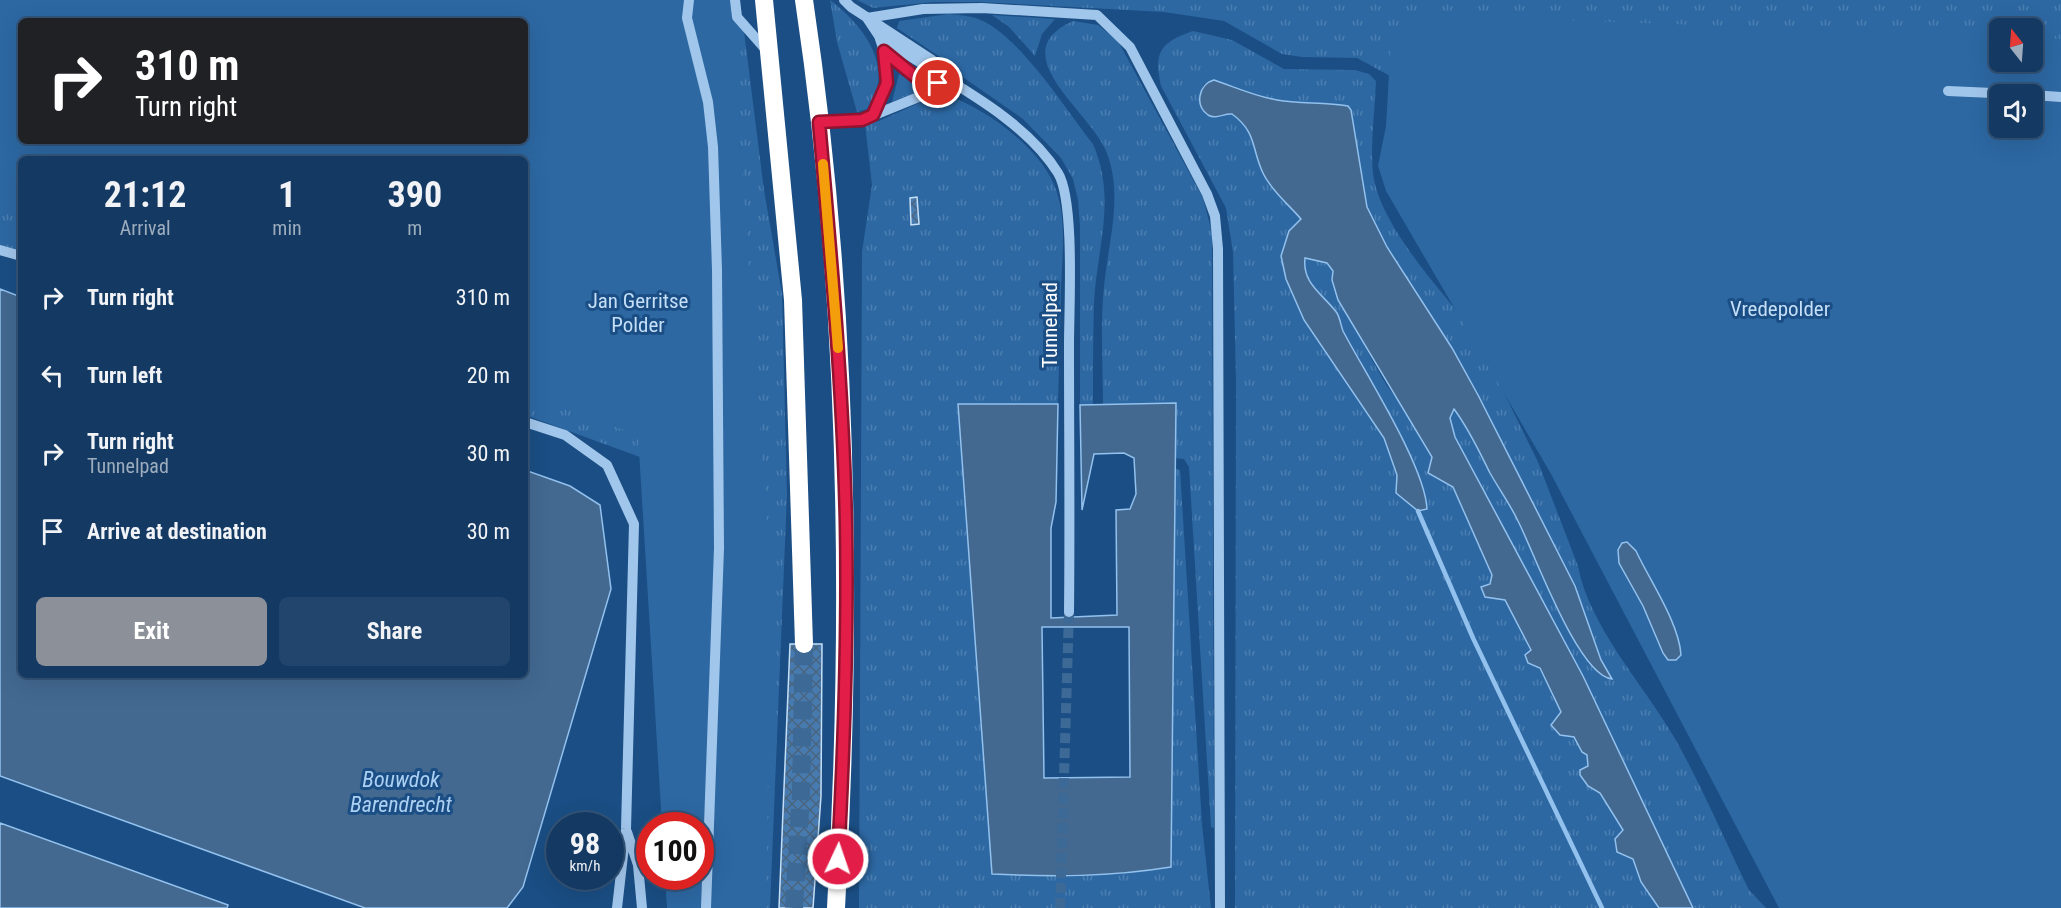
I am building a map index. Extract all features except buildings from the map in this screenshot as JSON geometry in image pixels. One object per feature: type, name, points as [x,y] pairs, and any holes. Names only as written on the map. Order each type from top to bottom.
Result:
[{"type":"highway","points":[[764,0],[793,300],[804,644]]},
{"type":"highway","points":[[804,0],[819,122],[836,318],[846,525],[845,685],[836,908]]},
{"type":"street","points":[[689,0],[687,18],[706,92],[713,147],[719,548],[705,908]]},
{"type":"street","points":[[735,0],[737,17],[771,55]]},
{"type":"street","name":"Tunnelpad","points":[[844,0],[867,18],[932,60],[959,87]]},
{"type":"street","points":[[867,18],[923,9],[1023,10],[1097,15],[1130,47],[1207,194],[1215,216],[1218,249],[1220,908]]},
{"type":"street","name":"Tunnelpad","points":[[867,18],[879,36],[884,51],[917,78],[959,87]]},
{"type":"street","name":"Tunnelpad","points":[[879,36],[920,65],[959,87],[1029,137],[1058,172],[1066,193],[1069,273],[1069,612]]},
{"type":"street","points":[[873,115],[887,83],[884,51]]},
{"type":"street","points":[[819,122],[862,120],[916,98],[959,87]]},
{"type":"street","points":[[1948,91],[1989,93]]},
{"type":"street","points":[[2043,96],[2061,97]]},
{"type":"street","points":[[0,250],[18,255]]},
{"type":"street","points":[[528,423],[565,435],[607,465],[634,524],[626,829],[617,908]]},
{"type":"street","points":[[626,829],[638,866],[642,908]]},
{"type":"green space","name":"Jan Gerritse Polder","points":[[0,0],[730,0],[771,580],[766,908],[667,908],[666,890],[714,890],[714,812],[661,812],[638,435],[528,396],[528,156],[18,156],[18,217],[0,211]]},
{"type":"green space","points":[[707,0],[740,0],[764,190],[782,294],[787,494],[770,908],[719,908]]},
{"type":"green space","points":[[830,0],[857,25],[876,59],[878,83],[876,89],[867,109],[857,112],[837,42]]},
{"type":"green space","points":[[857,0],[2061,0],[2061,83],[1392,77],[1357,58],[1302,57],[1282,54],[1224,21],[1164,12],[979,2],[934,2],[873,8]]},
{"type":"green space","points":[[949,14],[981,20],[1000,32],[1029,60],[1093,144],[1104,184],[1105,204],[1094,303],[1093,405],[1080,405],[1080,226],[1078,200],[1073,179],[1061,158],[1023,119],[897,28],[899,21]]},
{"type":"green space","points":[[992,15],[1055,19],[1042,34],[1035,56],[1009,27]]},
{"type":"green space","name":"Vredepolder","points":[[1421,15],[1989,36],[1989,72],[2043,72],[2043,38],[2061,39],[2061,908],[1779,908],[1551,474],[1386,191],[1378,166],[1386,126],[1391,39]]},
{"type":"green space","points":[[1073,21],[1098,25],[1118,41],[1203,198],[1212,233],[1214,828],[1211,827],[1189,467],[1184,459],[1174,458],[1176,403],[1103,405],[1103,302],[1113,219],[1114,184],[1106,151],[1097,135],[1056,83],[1048,66],[1046,49],[1053,34]]},
{"type":"green space","points":[[1193,31],[1232,40],[1284,69],[1355,70],[1369,74],[1376,81],[1372,161],[1378,193],[1387,214],[1413,256],[1473,331],[1538,462],[1593,611],[1618,654],[1674,737],[1749,890],[1766,908],[1693,908],[1583,676],[1455,437],[1450,418],[1455,408],[1518,520],[1579,650],[1612,679],[1601,660],[1575,586],[1452,348],[1387,247],[1367,207],[1348,106],[1277,100],[1223,86],[1204,84],[1201,104],[1205,112],[1213,117],[1232,114],[1240,121],[1250,135],[1267,181],[1301,219],[1289,231],[1281,256],[1384,438],[1397,475],[1396,493],[1414,465],[1343,331],[1337,313],[1310,282],[1304,258],[1327,263],[1333,272],[1332,280],[1372,360],[1387,386],[1408,413],[1432,457],[1428,472],[1453,487],[1492,575],[1485,597],[1505,600],[1561,712],[1552,722],[1574,737],[1582,752],[1587,755],[1588,786],[1600,793],[1623,830],[1615,839],[1629,858],[1633,859],[1641,882],[1659,908],[1235,908],[1236,382],[1233,252],[1226,208],[1161,86],[1158,65],[1162,50],[1167,44]]},
{"type":"green space","points":[[899,74],[924,89],[892,102]]},
{"type":"green space","points":[[941,93],[989,116],[1005,127],[1033,153],[1045,167],[1053,182],[1061,208],[1062,221],[1058,404],[958,405],[992,874],[1082,875],[1126,873],[1171,867],[1174,468],[1180,470],[1202,824],[1211,908],[859,908],[862,252],[872,185],[865,124],[879,121]]},
{"type":"green space","points":[[0,115],[18,137],[18,144],[21,144],[21,156],[18,156],[18,252],[0,246]]},
{"type":"green space","points":[[528,391],[654,431],[670,468],[528,416]]},
{"type":"water","points":[[1214,80],[1269,98],[1348,106],[1351,110],[1367,207],[1387,247],[1452,348],[1478,395],[1575,586],[1601,660],[1612,679],[1599,673],[1585,657],[1572,636],[1558,611],[1515,515],[1454,409],[1450,418],[1455,437],[1583,676],[1693,908],[1659,908],[1641,882],[1633,859],[1617,852],[1615,839],[1623,830],[1600,793],[1588,786],[1580,775],[1580,770],[1588,766],[1587,755],[1582,752],[1574,737],[1560,735],[1551,725],[1561,712],[1540,668],[1528,663],[1525,655],[1531,650],[1505,600],[1485,597],[1481,587],[1490,584],[1492,575],[1453,487],[1428,473],[1432,457],[1338,300],[1332,280],[1333,271],[1327,263],[1305,258],[1305,267],[1310,282],[1337,313],[1343,331],[1405,445],[1424,491],[1427,509],[1418,511],[1396,493],[1397,475],[1384,438],[1304,320],[1286,279],[1281,256],[1289,231],[1301,219],[1267,181],[1250,135],[1240,121],[1232,114],[1214,117],[1204,111],[1200,95],[1205,86]]},
{"type":"water","name":"Bouwdok Barendrecht","points":[[0,289],[18,296],[18,678],[528,678],[528,471],[570,486],[600,505],[611,589],[523,887],[507,908],[365,908],[0,776]]},
{"type":"water","points":[[1176,403],[1171,867],[1126,873],[1081,875],[992,874],[958,404],[1058,404],[1056,502],[1051,528],[1051,618],[1117,615],[1116,510],[1130,509],[1136,494],[1134,458],[1124,453],[1094,454],[1082,510],[1080,405]],"holes":[[[1042,627],[1129,627],[1130,777],[1044,778]]]},
{"type":"water","points":[[1627,542],[1636,551],[1670,616],[1681,655],[1676,660],[1668,660],[1663,653],[1643,606],[1619,563],[1618,550],[1622,543]]},
{"type":"water","points":[[0,823],[228,905],[227,908],[0,908]]},
{"type":"waterway","points":[[1418,511],[1473,638],[1602,908]]},
{"type":"tunnel","points":[[1060,908],[1069,612]]},
{"type":"tunnel","points":[[794,908],[801,793],[804,644]]},
{"type":"slow traffic","points":[[823,164],[838,348]]},
{"type":"route","points":[[838,859],[845,685],[846,525],[836,318],[819,122],[862,120],[873,115],[887,83],[884,51],[917,78],[938,83]]}]
